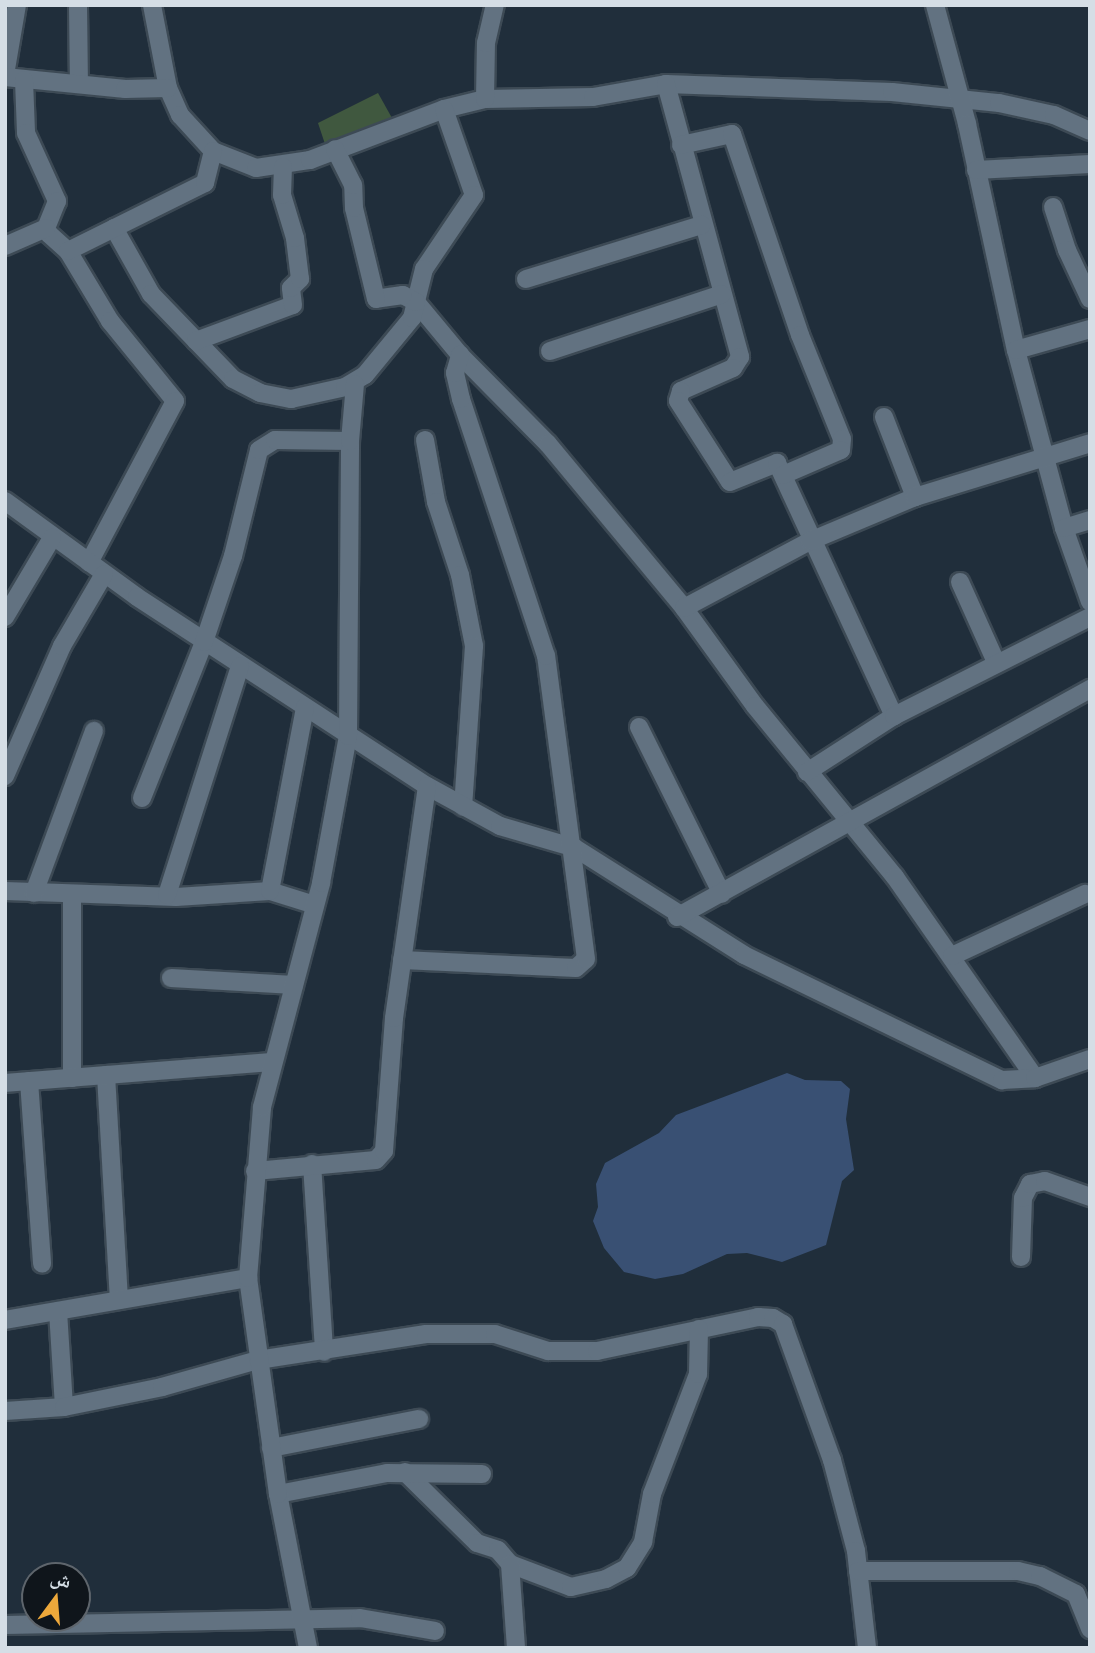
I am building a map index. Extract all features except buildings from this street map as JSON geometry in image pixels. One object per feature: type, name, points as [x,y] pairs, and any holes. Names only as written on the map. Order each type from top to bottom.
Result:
[{"type":"street","points":[[17,5],[5,76],[24,80],[168,88]]},
{"type":"street","points":[[78,5],[79,84]]},
{"type":"street","points":[[152,5],[168,88],[180,115],[214,151],[240,165],[284,167],[444,108],[485,99],[593,97],[666,84],[892,92],[1025,106],[1090,131]]},
{"type":"street","points":[[485,99],[486,43],[495,5]]},
{"type":"street","points":[[935,5],[961,99],[1016,350],[1064,528],[1090,602]]},
{"type":"street","points":[[5,246],[46,228],[57,201],[26,133],[24,80]]},
{"type":"street","points":[[666,84],[740,358],[733,368],[681,391],[678,401],[728,480],[733,483],[773,461],[783,475],[810,541],[894,716]]},
{"type":"street","points":[[309,1648],[278,1494],[248,1278],[255,1171],[272,1062],[315,905],[348,736],[350,441],[355,384],[412,318],[424,269],[474,195],[444,108]]},
{"type":"street","points":[[681,145],[732,134],[795,322],[842,439],[841,450],[783,475]]},
{"type":"street","points":[[335,149],[353,185],[354,208],[376,299],[403,295],[416,302],[460,355],[548,444],[684,607],[807,772],[852,823],[952,956],[1035,1078]]},
{"type":"street","points":[[68,251],[205,183],[214,151]]},
{"type":"street","points":[[976,170],[1089,166]]},
{"type":"street","points":[[196,341],[293,304],[291,288],[300,279],[295,238],[282,195],[284,167]]},
{"type":"street","points":[[1053,207],[1067,250],[1090,299]]},
{"type":"street","points":[[526,279],[702,225]]},
{"type":"street","points":[[46,228],[68,251],[110,321],[175,401],[89,563]]},
{"type":"street","points":[[114,228],[151,294],[233,379],[260,393],[291,399],[355,384]]},
{"type":"street","points":[[550,351],[722,294]]},
{"type":"street","points":[[1016,350],[1090,329]]},
{"type":"street","points":[[401,960],[580,968],[586,959],[575,848],[546,656],[461,399],[455,373],[460,355]]},
{"type":"street","points":[[884,417],[915,497]]},
{"type":"street","points":[[142,798],[204,642],[233,556],[259,450],[275,440],[350,441]]},
{"type":"street","points":[[425,440],[436,502],[460,575],[474,646],[463,807]]},
{"type":"street","points":[[684,607],[810,541],[915,497],[1090,443]]},
{"type":"street","points":[[6,503],[52,538],[204,642],[427,786],[500,826],[575,848],[677,917],[983,1074],[1002,1080],[1035,1078],[1090,1059]]},
{"type":"street","points":[[1064,528],[1090,520]]},
{"type":"street","points":[[5,617],[52,538]]},
{"type":"street","points":[[5,776],[9,756],[62,646],[104,574]]},
{"type":"street","points":[[960,582],[996,662]]},
{"type":"street","points":[[807,772],[894,716],[996,662],[1090,617]]},
{"type":"street","points":[[167,895],[240,666]]},
{"type":"street","points":[[677,917],[1090,690]]},
{"type":"street","points":[[270,891],[305,707]]},
{"type":"street","points":[[639,727],[722,894]]},
{"type":"street","points":[[34,892],[94,730]]},
{"type":"street","points":[[255,1171],[376,1160],[384,1151],[401,960],[427,786]]},
{"type":"street","points":[[5,891],[167,895],[270,891],[315,905]]},
{"type":"street","points":[[72,894],[72,1078]]},
{"type":"street","points":[[952,956],[1085,894]]},
{"type":"street","points":[[171,978],[294,985]]},
{"type":"street","points":[[5,1083],[272,1062]]},
{"type":"street","points":[[106,1075],[119,1300]]},
{"type":"street","points":[[29,1081],[42,1264]]},
{"type":"street","points":[[312,1164],[324,1352]]},
{"type":"street","points":[[1021,1257],[1023,1198],[1030,1184],[1045,1181],[1090,1197]]},
{"type":"street","points":[[5,1320],[248,1278]]},
{"type":"street","points":[[58,1311],[64,1406]]},
{"type":"street","points":[[5,1411],[64,1406],[162,1387],[258,1360],[460,1331],[495,1334],[548,1351],[597,1351],[758,1317],[783,1325],[832,1460],[858,1572],[867,1648]]},
{"type":"street","points":[[405,1472],[477,1543],[498,1550],[510,1564],[571,1587],[588,1587],[627,1568],[643,1542],[652,1494],[698,1374],[699,1329]]},
{"type":"street","points":[[271,1448],[419,1419]]},
{"type":"street","points":[[278,1494],[405,1472],[482,1474]]},
{"type":"street","points":[[510,1564],[516,1648]]},
{"type":"street","points":[[858,1572],[1017,1571],[1040,1576],[1076,1594],[1090,1629]]},
{"type":"street","points":[[5,1625],[360,1618],[435,1631]]},
{"type":"green space","points":[[378,93],[392,118],[325,144],[318,123]]},
{"type":"water","points":[[787,1073],[805,1080],[841,1081],[850,1089],[846,1119],[854,1170],[842,1181],[826,1245],[782,1262],[747,1253],[727,1254],[683,1274],[655,1279],[624,1272],[604,1248],[593,1221],[598,1207],[596,1184],[605,1163],[659,1133],[676,1115]]}]
